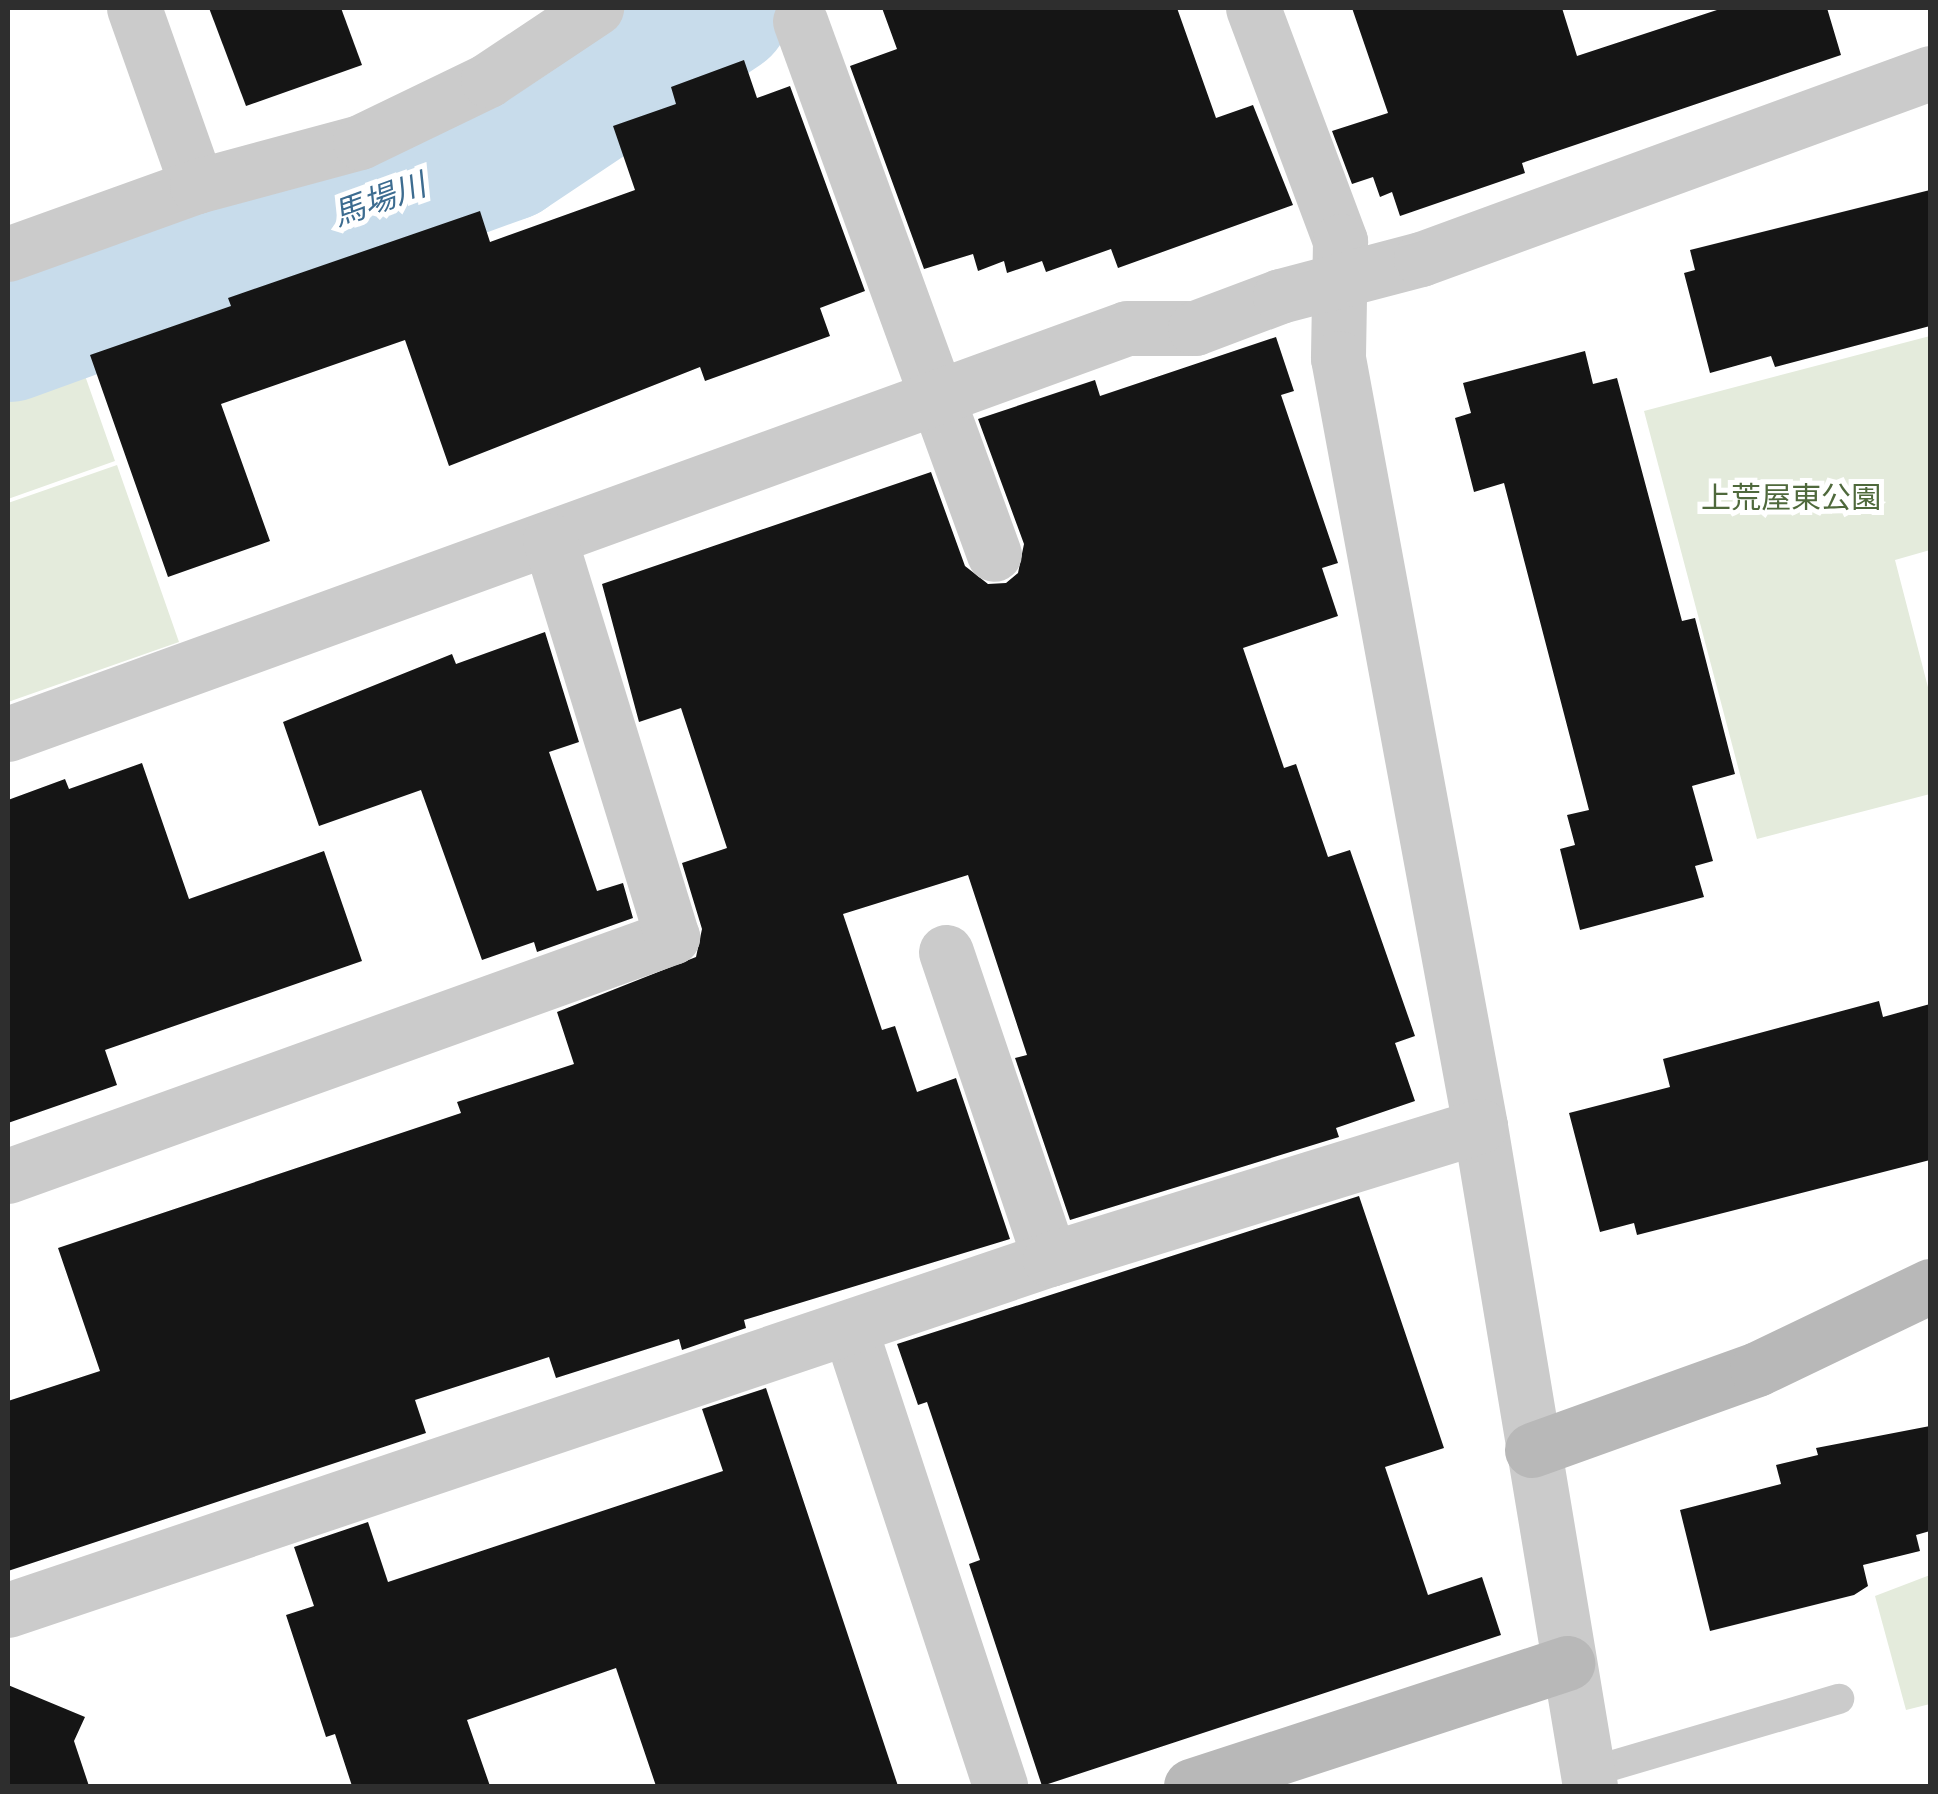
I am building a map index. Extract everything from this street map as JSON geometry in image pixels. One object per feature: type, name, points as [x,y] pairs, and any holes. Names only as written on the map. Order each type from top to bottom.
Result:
[{"type":"street","points":[[134,8],[196,186]]},
{"type":"street","points":[[8,254],[196,186],[360,142],[488,80],[596,8]]},
{"type":"street","points":[[1253,8],[1340,241],[1338,358],[1480,1126],[1588,1780]]},
{"type":"street","points":[[800,21],[994,554]]},
{"type":"street","points":[[8,734],[1128,328],[1195,328],[1422,259],[1930,73]]},
{"type":"street","points":[[8,1176],[672,936],[550,540]]},
{"type":"street","points":[[946,952],[1050,1259]]},
{"type":"street","points":[[8,1610],[850,1330],[1050,1259],[1480,1126]]},
{"type":"street","points":[[1532,1450],[1757,1369],[1930,1286]]},
{"type":"street","points":[[850,1330],[1000,1786]]},
{"type":"street","points":[[1191,1786],[1568,1663]]},
{"type":"lane","points":[[1588,1780],[1839,1699]]},
{"type":"green space","name":"上荒屋東公園","points":[[1930,336],[1930,550],[1895,560],[1930,695],[1930,794],[1757,839],[1644,411]]},
{"type":"green space","points":[[76,350],[115,461],[8,499],[8,375]]},
{"type":"green space","points":[[117,465],[179,642],[8,702],[8,503]]},
{"type":"green space","points":[[1930,1575],[1930,1704],[1906,1710],[1875,1596]]},
{"type":"building","points":[[209,8],[341,8],[362,65],[246,106]]},
{"type":"building","points":[[882,8],[1177,8],[1216,118],[1253,105],[1293,205],[1118,268],[1111,249],[1046,272],[1042,261],[1007,273],[1004,261],[978,271],[973,254],[924,269],[850,66],[897,49]]},
{"type":"building","points":[[1352,8],[1562,8],[1577,56],[1723,8],[1827,8],[1841,55],[1522,163],[1525,173],[1400,216],[1392,192],[1380,197],[1373,177],[1352,184],[1332,131],[1388,113]]},
{"type":"building","points":[[744,60],[757,98],[790,86],[865,291],[820,308],[830,336],[705,381],[700,367],[449,466],[405,340],[221,404],[270,541],[168,577],[90,355],[231,306],[228,298],[480,211],[490,242],[635,190],[613,126],[676,104],[671,87]]},
{"type":"building","points":[[1930,190],[1930,326],[1775,367],[1771,356],[1710,373],[1684,273],[1695,270],[1690,250]]},
{"type":"building","points":[[1276,337],[1294,391],[1281,395],[1338,563],[1322,568],[1338,616],[1243,648],[1284,768],[1296,764],[1328,857],[1350,850],[1415,1036],[1395,1043],[1415,1101],[1336,1128],[1339,1137],[1070,1220],[1015,1058],[1027,1055],[968,875],[843,914],[882,1030],[895,1026],[917,1092],[956,1078],[1010,1239],[744,1320],[746,1328],[682,1350],[679,1339],[556,1378],[549,1357],[415,1400],[426,1433],[8,1571],[8,1401],[100,1371],[58,1248],[461,1113],[457,1102],[574,1064],[557,1012],[696,957],[702,929],[682,863],[727,848],[681,708],[639,722],[602,584],[931,472],[965,566],[988,584],[1006,583],[1018,573],[1024,544],[978,419],[1095,380],[1100,396]]},
{"type":"building","points":[[1585,351],[1593,384],[1617,378],[1682,621],[1695,618],[1735,774],[1692,786],[1713,861],[1695,866],[1704,897],[1580,930],[1560,849],[1575,845],[1567,815],[1589,810],[1504,483],[1474,492],[1455,418],[1471,413],[1463,383]]},
{"type":"building","points":[[545,632],[579,742],[549,752],[597,891],[623,883],[633,918],[537,952],[534,942],[482,960],[421,790],[319,826],[283,722],[452,654],[456,664]]},
{"type":"building","points":[[142,763],[189,899],[324,851],[362,961],[105,1050],[117,1085],[8,1123],[8,800],[65,779],[69,789]]},
{"type":"building","points":[[1879,1001],[1883,1017],[1930,1004],[1930,1160],[1637,1235],[1634,1223],[1600,1232],[1569,1113],[1670,1087],[1663,1059]]},
{"type":"building","points":[[1359,1196],[1444,1448],[1385,1467],[1428,1595],[1482,1577],[1501,1635],[1042,1786],[969,1564],[980,1560],[927,1402],[918,1405],[897,1344]]},
{"type":"building","points":[[766,1388],[898,1786],[656,1786],[616,1668],[467,1720],[490,1786],[352,1786],[335,1734],[326,1737],[286,1615],[314,1606],[294,1547],[368,1522],[388,1582],[723,1471],[702,1409]]},
{"type":"building","points":[[1930,1426],[1930,1531],[1916,1535],[1920,1551],[1863,1565],[1868,1586],[1854,1595],[1710,1631],[1680,1510],[1781,1484],[1776,1465],[1818,1455],[1816,1448]]},
{"type":"building","points":[[8,1685],[85,1717],[74,1741],[89,1786],[8,1786]]},
{"type":"waterway","name":"馬場川","points":[[8,334],[506,153],[723,8]]}]
